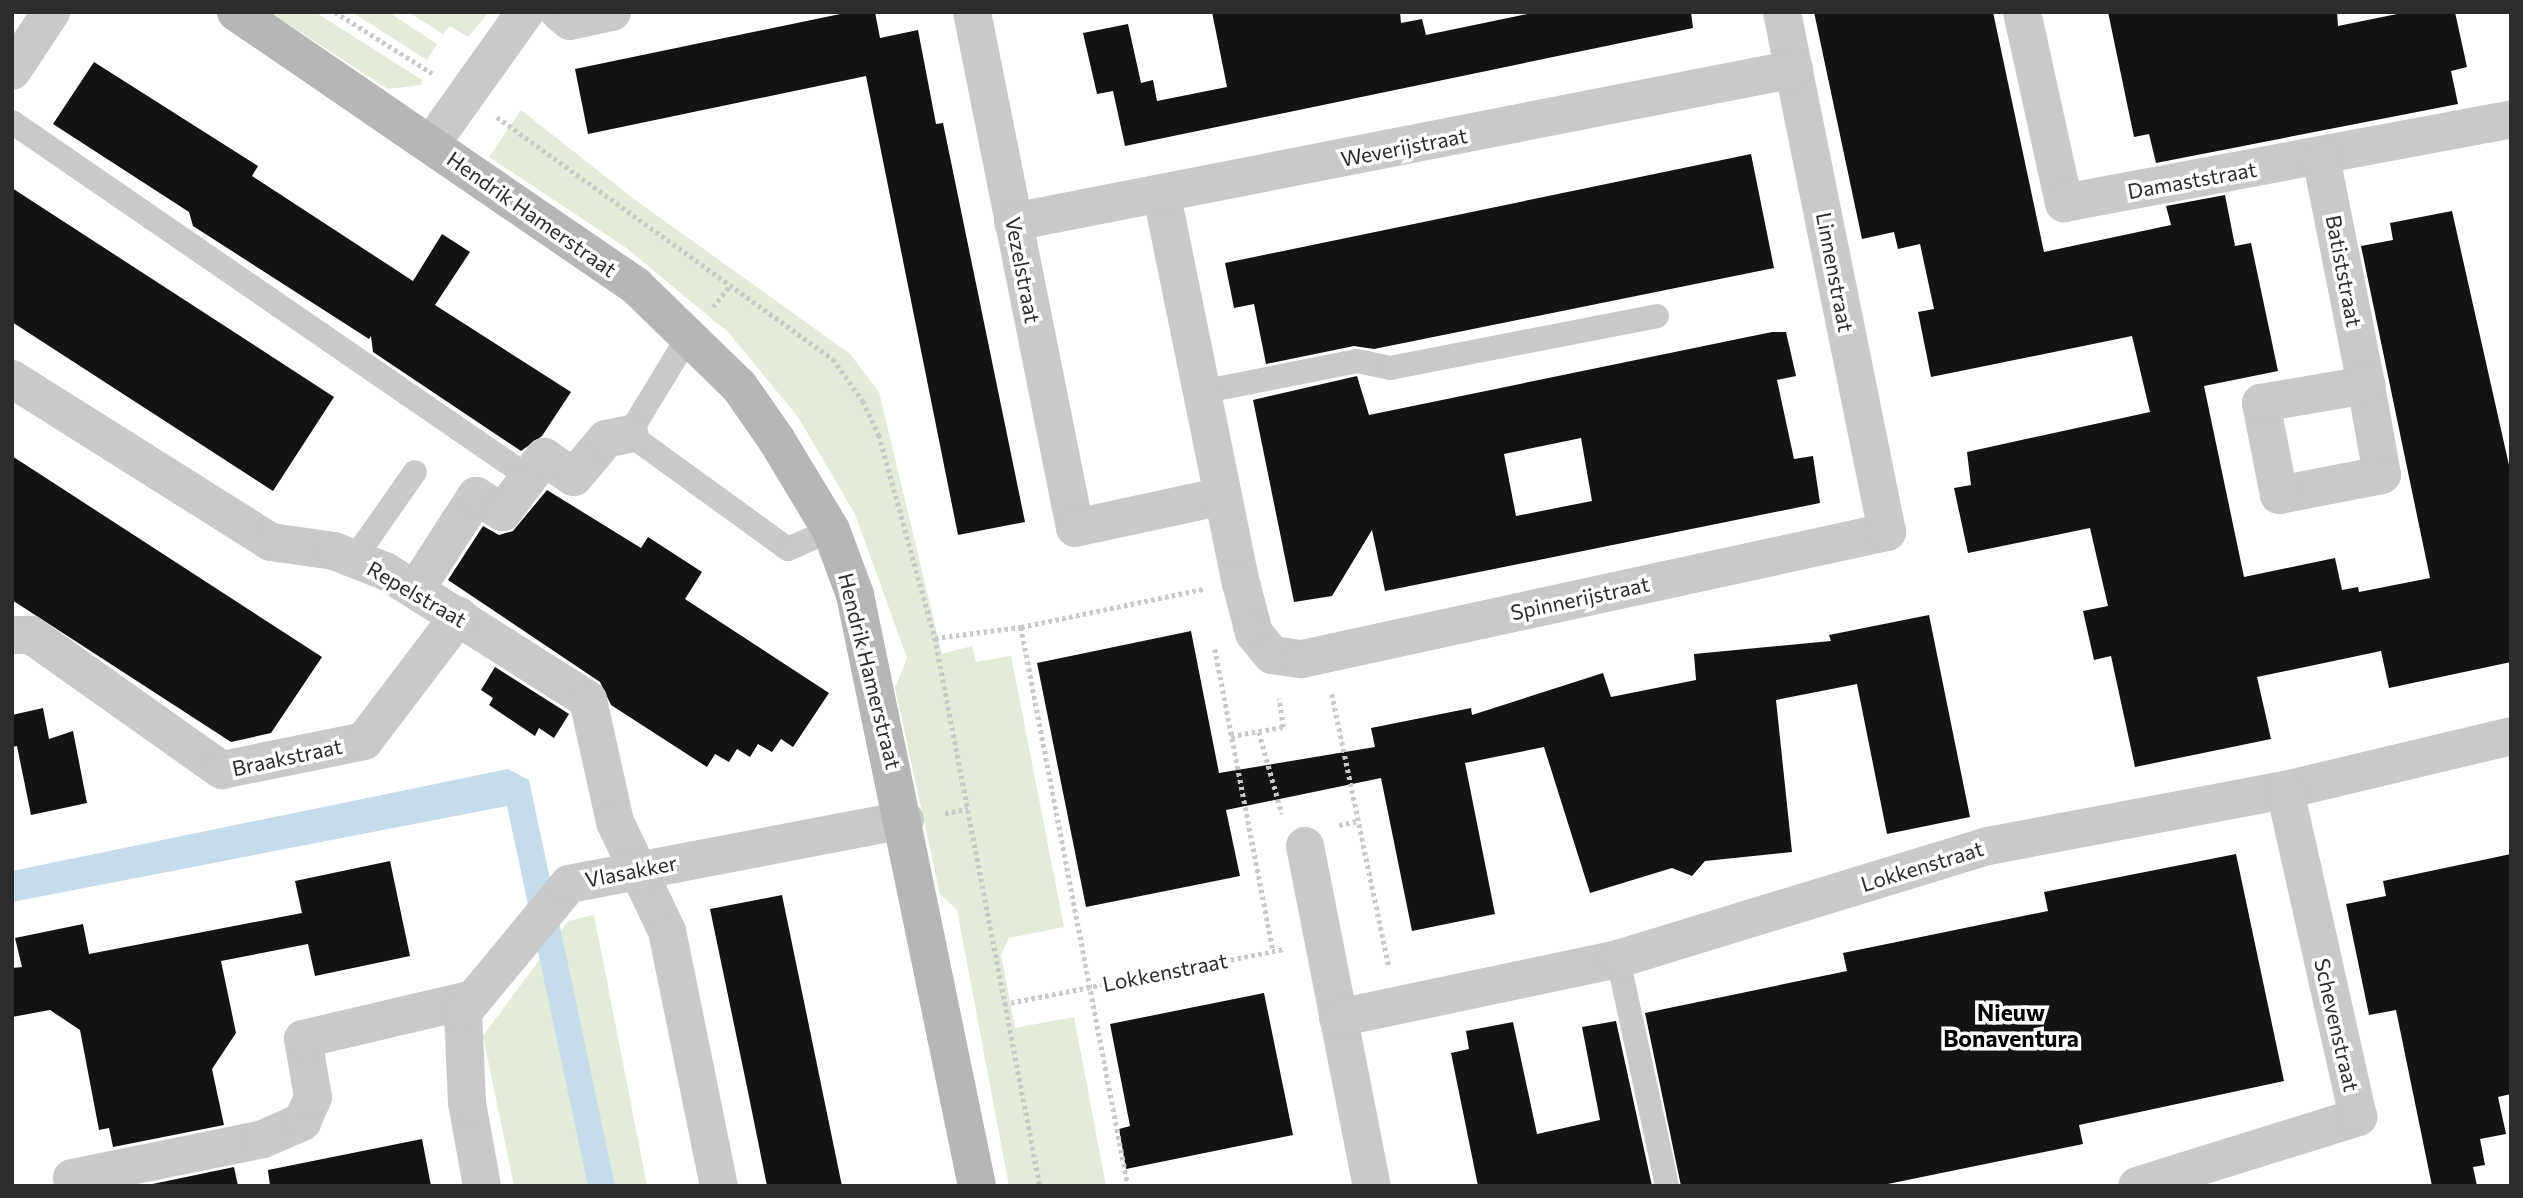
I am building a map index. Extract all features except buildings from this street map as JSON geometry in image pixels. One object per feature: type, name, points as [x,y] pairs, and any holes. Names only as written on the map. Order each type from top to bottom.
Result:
[{"type":"street","points":[[12,71],[51,12]]},
{"type":"street","name":"Hendrik Hamerstraat","points":[[236,12],[636,285],[739,386],[831,530],[855,595],[905,820],[977,1186]]},
{"type":"street","points":[[431,144],[464,93],[525,12]]},
{"type":"street","points":[[559,12],[570,21],[611,12]]},
{"type":"street","name":"Vezelstraat","points":[[972,12],[1074,528],[1223,496]]},
{"type":"street","name":"Linnenstraat","points":[[1782,12],[1887,532]]},
{"type":"street","name":"Damaststraat","points":[[2022,12],[2064,203],[2321,157],[2511,119]]},
{"type":"street","name":"Weverijstraat","points":[[1013,222],[1162,196],[1794,69]]},
{"type":"street","name":"Batiststraat","points":[[2321,157],[2367,385]]},
{"type":"street","points":[[1162,196],[1241,583],[1254,633],[1272,655]]},
{"type":"street","name":"Repelstraat","points":[[12,379],[271,542],[354,559],[416,589],[588,700],[615,822],[640,869]]},
{"type":"street","points":[[416,589],[476,496],[503,512],[544,457],[574,477],[606,439],[629,434]]},
{"type":"street","points":[[488,504],[511,465]]},
{"type":"street","name":"Spinnerijstraat","points":[[1272,655],[1302,659],[1887,532]]},
{"type":"street","name":"Braakstraat","points":[[12,635],[31,635],[222,770],[364,741],[459,616]]},
{"type":"street","name":"Lokkenstraat","points":[[1338,1018],[1618,958],[1988,846],[2285,790],[2511,736]]},
{"type":"street","name":"Schevenstraat","points":[[2137,1186],[2358,1117],[2285,790]]},
{"type":"street","name":"Vlasakker","points":[[482,1186],[467,1103],[463,1012],[569,884],[905,820]]},
{"type":"street","points":[[1305,846],[1326,940],[1338,1018],[1372,1186]]},
{"type":"street","points":[[640,869],[667,931],[719,1186]]},
{"type":"street","points":[[73,1182],[263,1139],[302,1122],[313,1097],[303,1039],[474,999]]},
{"type":"lane","points":[[12,122],[511,465]]},
{"type":"lane","points":[[1201,392],[1357,360],[1390,368],[1657,316]]},
{"type":"lane","points":[[688,337],[629,434],[788,549],[831,530]]},
{"type":"lane","points":[[354,559],[415,472]]},
{"type":"lane","points":[[1618,958],[1667,1186]]},
{"type":"path","points":[[335,12],[464,93],[833,359],[863,401],[879,435],[935,638],[1040,1186]]},
{"type":"path","points":[[935,638],[1021,627],[1241,583]]},
{"type":"path","points":[[1203,589],[1206,603]]},
{"type":"path","points":[[1021,627],[1128,1186]]},
{"type":"path","points":[[1213,643],[1273,951]]},
{"type":"path","points":[[1323,654],[1397,1005]]},
{"type":"path","points":[[1231,737],[1283,727],[1272,655]]},
{"type":"path","points":[[1259,732],[1276,803],[1293,835],[1305,846]]},
{"type":"path","name":"Lokkenstraat","points":[[1004,1004],[1326,940]]},
{"type":"green space","points":[[269,12],[315,12],[422,80],[421,85],[388,89]]},
{"type":"green space","points":[[352,12],[388,12],[437,44],[427,60]]},
{"type":"green space","points":[[408,12],[489,12],[468,37],[450,26],[443,34]]},
{"type":"green space","points":[[521,110],[634,199],[850,354],[879,392],[942,654],[972,646],[976,662],[1011,656],[1064,927],[1009,938],[1001,955],[1015,1028],[1074,1017],[1106,1186],[1009,1186],[957,910],[940,894],[895,688],[907,658],[855,514],[798,417],[728,332],[625,247],[489,157]]},
{"type":"green space","points":[[594,915],[647,1186],[514,1186],[483,1036],[568,921]]},
{"type":"water","points":[[508,769],[529,780],[615,1186],[588,1186],[507,806],[12,902],[12,871]]},
{"type":"district","name":"Nieuw Bonaventura","points":[[2011,1025]]}]
